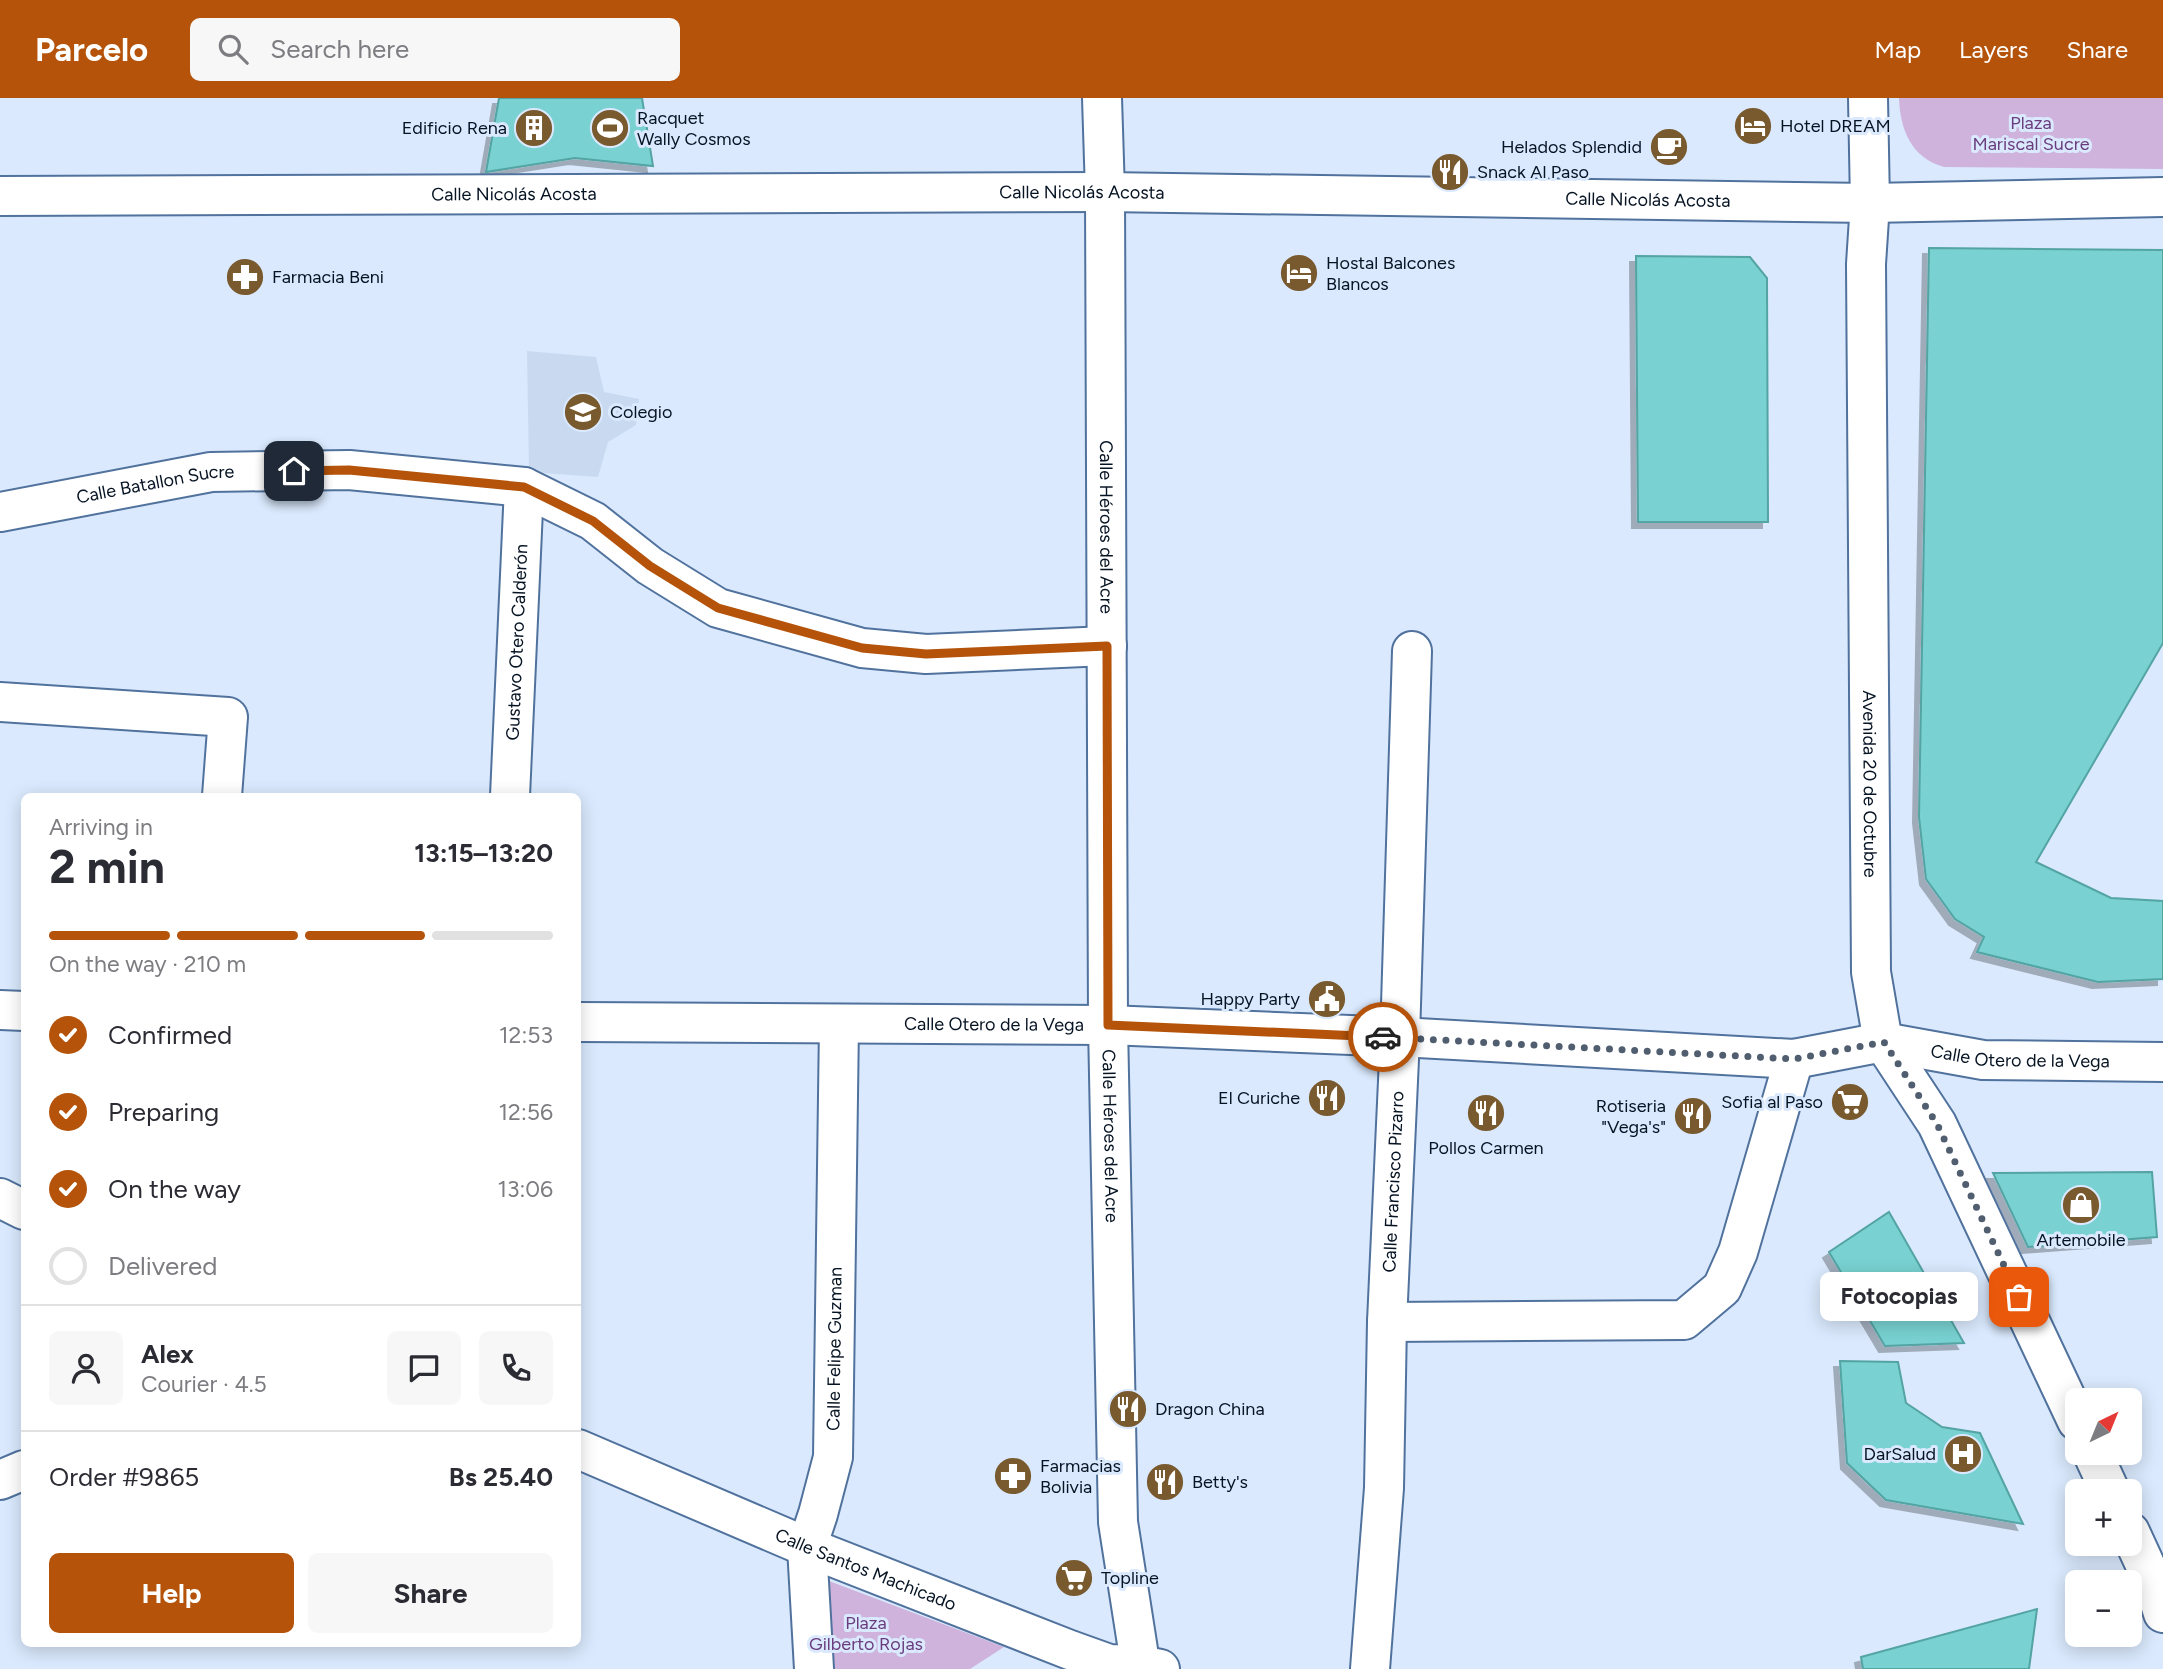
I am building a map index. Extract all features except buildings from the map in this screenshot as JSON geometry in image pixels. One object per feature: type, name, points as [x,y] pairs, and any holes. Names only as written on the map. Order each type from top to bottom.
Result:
[{"type":"street","name":"Calle Héroes del Acre","points":[[1102,98],[1105,192],[1108,1025],[1118,1522],[1130,1667]]},
{"type":"street","name":"Avenida 20 de Octubre","points":[[1868,98],[1870,203],[1866,264],[1871,972],[1884,1042],[1937,1124],[2065,1396]]},
{"type":"street","name":"Calle Nicolás Acosta","points":[[0,196],[1105,192],[1870,203],[2163,197]]},
{"type":"street","name":"Calle Batallon Sucre","points":[[0,512],[211,472],[349,470],[524,487],[593,521],[650,566],[718,608],[862,648],[926,654],[1107,646]]},
{"type":"street","name":"Gustavo Otero Calderón","points":[[510,793],[524,487]]},
{"type":"street","name":"Calle Francisco Pizarro","points":[[1370,1669],[1384,1488],[1387,1322],[1400,1037],[1412,651]]},
{"type":"street","points":[[0,702],[228,717],[222,793]]},
{"type":"street","points":[[0,1010],[21,1011]]},
{"type":"street","name":"Calle Otero de la Vega","points":[[581,1023],[1108,1025],[1400,1037],[1794,1059],[1884,1042],[1983,1060],[2163,1062]]},
{"type":"street","name":"Calle Felipe Guzman","points":[[814,1669],[807,1547],[833,1457],[839,1024]]},
{"type":"street","points":[[1387,1322],[1684,1320],[1722,1288],[1738,1252],[1794,1059]]},
{"type":"street","points":[[0,1198],[21,1208]]},
{"type":"street","name":"Calle Santos Machicado","points":[[581,1450],[807,1547],[1130,1667]]},
{"type":"street","points":[[0,1480],[21,1471]]},
{"type":"street","points":[[2141,1556],[2163,1613]]},
{"type":"shaded area","name":"Colegio","points":[[527,351],[596,357],[604,392],[639,399],[636,425],[608,442],[598,477],[529,472]]},
{"type":"green space","name":"Plaza Mariscal Sucre","points":[[1899,98],[2163,98],[2163,169],[1944,167],[1923,157],[1910,141],[1902,121]]},
{"type":"green space","name":"Plaza Gilberto Rojas","points":[[829,1581],[1004,1647],[970,1669],[831,1669]]},
{"type":"way so far","points":[[1383,1037],[1794,1059],[1884,1042],[1937,1124],[2019,1297]]},
{"type":"place","name":"Hotel DREAM","points":[[1753,126]]},
{"type":"place","name":"Edificio Rena","points":[[534,128]]},
{"type":"place","name":"Racquet Wally Cosmos","points":[[610,128]]},
{"type":"place","name":"Helados Splendid","points":[[1669,147]]},
{"type":"place","name":"Snack Al Paso","points":[[1450,172]]},
{"type":"place","name":"Hostal Balcones Blancos","points":[[1299,273]]},
{"type":"place","name":"Farmacia Beni","points":[[245,277]]},
{"type":"place","name":"Colegio","points":[[583,412]]},
{"type":"place","name":"Happy Party","points":[[1327,999]]},
{"type":"place","name":"El Curiche","points":[[1327,1098]]},
{"type":"place","name":"Sofia al Paso","points":[[1850,1102]]},
{"type":"place","name":"Pollos Carmen","points":[[1486,1113]]},
{"type":"place","name":"Rotiseria \"Vega's\"","points":[[1693,1116]]},
{"type":"place","name":"Artemobile","points":[[2081,1205]]},
{"type":"place","name":"Fotocopias","points":[[2019,1297]]},
{"type":"place","name":"Dragon China","points":[[1128,1409]]},
{"type":"place","name":"DarSalud","points":[[1963,1454]]},
{"type":"place","name":"Farmacias Bolivia","points":[[1013,1476]]},
{"type":"place","name":"Betty's","points":[[1165,1482]]},
{"type":"place","name":"Topline","points":[[1074,1578]]},
{"type":"route","points":[[294,471],[349,470],[524,487],[593,521],[650,566],[718,608],[862,648],[926,654],[1107,646],[1108,1025],[1383,1037]]}]
